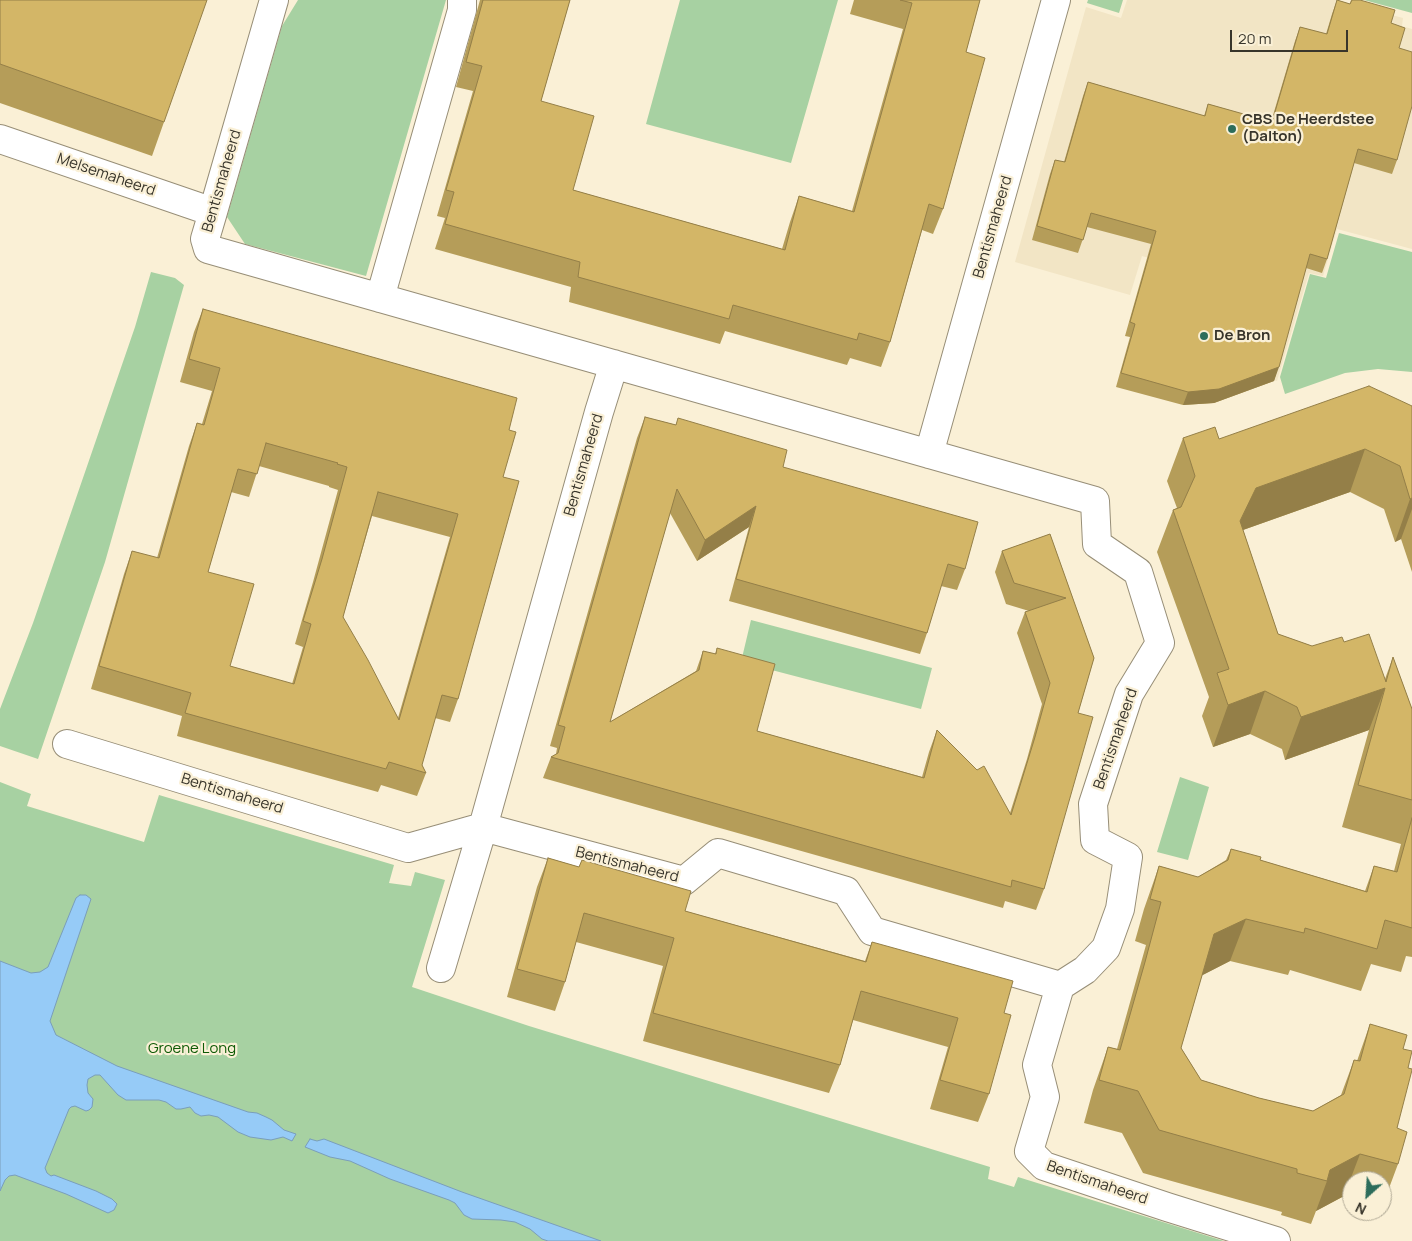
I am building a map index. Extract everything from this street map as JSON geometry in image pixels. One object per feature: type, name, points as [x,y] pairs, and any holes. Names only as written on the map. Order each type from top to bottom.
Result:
[{"type":"street","name":"Bentismaheerd","points":[[274,0],[212,212],[205,239],[208,249],[1096,501],[1097,544],[1138,572],[1160,643],[1129,694],[1093,804],[1095,840],[1128,857],[1120,909],[1106,948],[1085,970],[1060,986],[1037,1065],[1046,1097],[1030,1151],[1044,1166],[1276,1241]]},
{"type":"street","points":[[380,298],[462,10],[462,0]]},
{"type":"street","name":"Bentismaheerd","points":[[929,454],[1056,0]]},
{"type":"street","name":"Melsemaheerd","points":[[0,139],[212,212]]},
{"type":"street","name":"Bentismaheerd","points":[[441,968],[483,827],[614,364]]},
{"type":"street","name":"Bentismaheerd","points":[[67,744],[408,848],[483,827],[684,881],[718,853],[846,891],[872,931],[1060,986]]},
{"type":"shaded area","name":"CBS De Heerdstee (Dalton)","points":[[1127,0],[1336,0],[1403,18],[1402,26],[1412,29],[1412,249],[1337,229],[1323,276],[1309,273],[1277,381],[1226,365],[1247,287],[1142,256],[1130,295],[1015,262],[1086,7],[1121,18]]},
{"type":"green space","points":[[298,0],[446,0],[366,276],[245,244],[227,217],[282,26]]},
{"type":"green space","points":[[680,0],[838,0],[791,163],[646,124]]},
{"type":"green space","points":[[1088,0],[1123,0],[1119,13],[1087,3]]},
{"type":"green space","points":[[1364,0],[1412,0],[1412,13]]},
{"type":"green space","points":[[1339,233],[1412,252],[1412,372],[1378,369],[1345,373],[1285,394],[1280,377],[1310,274],[1326,278]]},
{"type":"green space","points":[[151,272],[175,278],[184,285],[105,562],[38,759],[0,746],[0,709],[33,623],[135,327]]},
{"type":"green space","points":[[751,620],[932,668],[921,709],[741,662]]},
{"type":"green space","points":[[1180,777],[1209,787],[1188,860],[1157,852]]},
{"type":"green space","name":"Groene Long","points":[[0,782],[31,794],[27,806],[144,842],[159,795],[394,865],[389,883],[411,886],[415,872],[445,880],[412,987],[529,1026],[990,1167],[988,1179],[1014,1187],[1018,1177],[1224,1241],[0,1241]]},
{"type":"water","points":[[80,895],[86,895],[91,899],[50,1021],[56,1035],[117,1066],[266,1117],[284,1130],[296,1134],[292,1141],[283,1137],[271,1140],[250,1137],[238,1132],[218,1117],[201,1116],[190,1107],[176,1109],[166,1102],[159,1100],[126,1100],[118,1095],[100,1075],[95,1075],[88,1079],[87,1085],[88,1093],[93,1099],[92,1107],[86,1111],[75,1106],[69,1109],[45,1168],[51,1176],[54,1175],[112,1199],[117,1204],[114,1210],[108,1213],[66,1194],[15,1175],[9,1176],[5,1180],[0,1191],[0,961],[31,973],[40,972],[48,967],[76,898]]},
{"type":"water","points":[[310,1139],[317,1141],[324,1139],[462,1192],[601,1241],[548,1241],[515,1222],[472,1219],[464,1215],[455,1203],[449,1200],[390,1179],[350,1161],[330,1157],[305,1147]]},
{"type":"building","points":[[0,0],[207,0],[164,122],[0,64]]},
{"type":"building","points":[[483,0],[570,0],[541,101],[594,116],[573,190],[785,250],[799,196],[854,212],[912,3],[900,0],[980,0],[966,52],[985,58],[943,209],[929,204],[890,342],[859,333],[857,340],[733,305],[729,319],[578,277],[580,262],[445,224],[454,192],[446,190],[482,66],[466,62]]},
{"type":"building","name":"CBS De Heerdstee (Dalton)","points":[[1337,0],[1350,4],[1352,0],[1360,0],[1395,10],[1391,23],[1405,28],[1399,48],[1412,52],[1412,106],[1397,160],[1358,149],[1327,259],[1310,254],[1279,367],[1219,389],[1188,392],[1121,373],[1135,324],[1130,322],[1156,231],[1091,213],[1083,240],[1037,226],[1055,160],[1065,162],[1088,82],[1205,116],[1208,104],[1272,122],[1300,27],[1327,34]]},
{"type":"building","points":[[203,309],[517,398],[509,430],[516,432],[503,477],[519,481],[458,699],[442,695],[422,765],[426,773],[389,762],[386,769],[185,713],[191,693],[99,666],[132,551],[159,558],[197,423],[204,425],[220,368],[189,359]],"holes":[[[266,443],[347,467],[303,621],[311,624],[294,684],[230,666],[254,584],[208,572],[238,469],[257,474]],[[378,492],[458,514],[399,720],[343,617]]]},
{"type":"building","points":[[1369,386],[1412,406],[1412,498],[1410,499],[1400,466],[1365,449],[1256,488],[1240,521],[1278,634],[1312,646],[1342,637],[1344,642],[1369,634],[1386,682],[1393,657],[1412,709],[1412,800],[1358,785],[1385,688],[1301,717],[1297,707],[1265,691],[1228,705],[1217,673],[1229,669],[1173,510],[1181,507],[1195,476],[1183,438],[1215,427],[1219,439]]},
{"type":"building","points":[[645,417],[676,425],[678,418],[787,450],[783,467],[978,522],[965,569],[948,564],[927,633],[736,579],[756,506],[705,540],[677,489],[610,722],[699,670],[703,651],[716,654],[717,648],[775,664],[757,731],[924,778],[937,730],[977,770],[984,766],[1011,815],[1050,683],[1025,612],[1066,598],[1014,583],[1002,551],[1050,534],[1094,658],[1078,713],[1093,717],[1044,889],[1012,880],[1011,887],[551,757],[558,753],[565,727],[558,725]]},
{"type":"building","points":[[1412,818],[1412,928],[1385,920],[1377,949],[1305,928],[1304,933],[1246,919],[1214,934],[1181,1048],[1201,1080],[1259,1098],[1313,1111],[1344,1094],[1354,1060],[1360,1061],[1370,1024],[1407,1035],[1403,1049],[1412,1051],[1408,1068],[1412,1070],[1397,1128],[1407,1132],[1398,1164],[1360,1154],[1330,1170],[1327,1181],[1297,1173],[1297,1169],[1159,1130],[1138,1091],[1099,1080],[1108,1047],[1120,1050],[1145,962],[1161,902],[1150,899],[1159,866],[1198,877],[1228,860],[1231,849],[1261,857],[1260,860],[1367,892],[1374,866],[1397,872]]},
{"type":"building","points":[[548,858],[579,867],[582,860],[691,891],[685,911],[866,962],[872,942],[1013,981],[1004,1013],[1011,1015],[989,1094],[940,1080],[958,1018],[861,991],[840,1065],[653,1013],[674,938],[584,913],[565,982],[517,969]]},
{"type":"place","name":"CBS De Heerdstee (Dalton)","points":[[1232,129]]},
{"type":"place","name":"De Bron","points":[[1204,336]]}]
